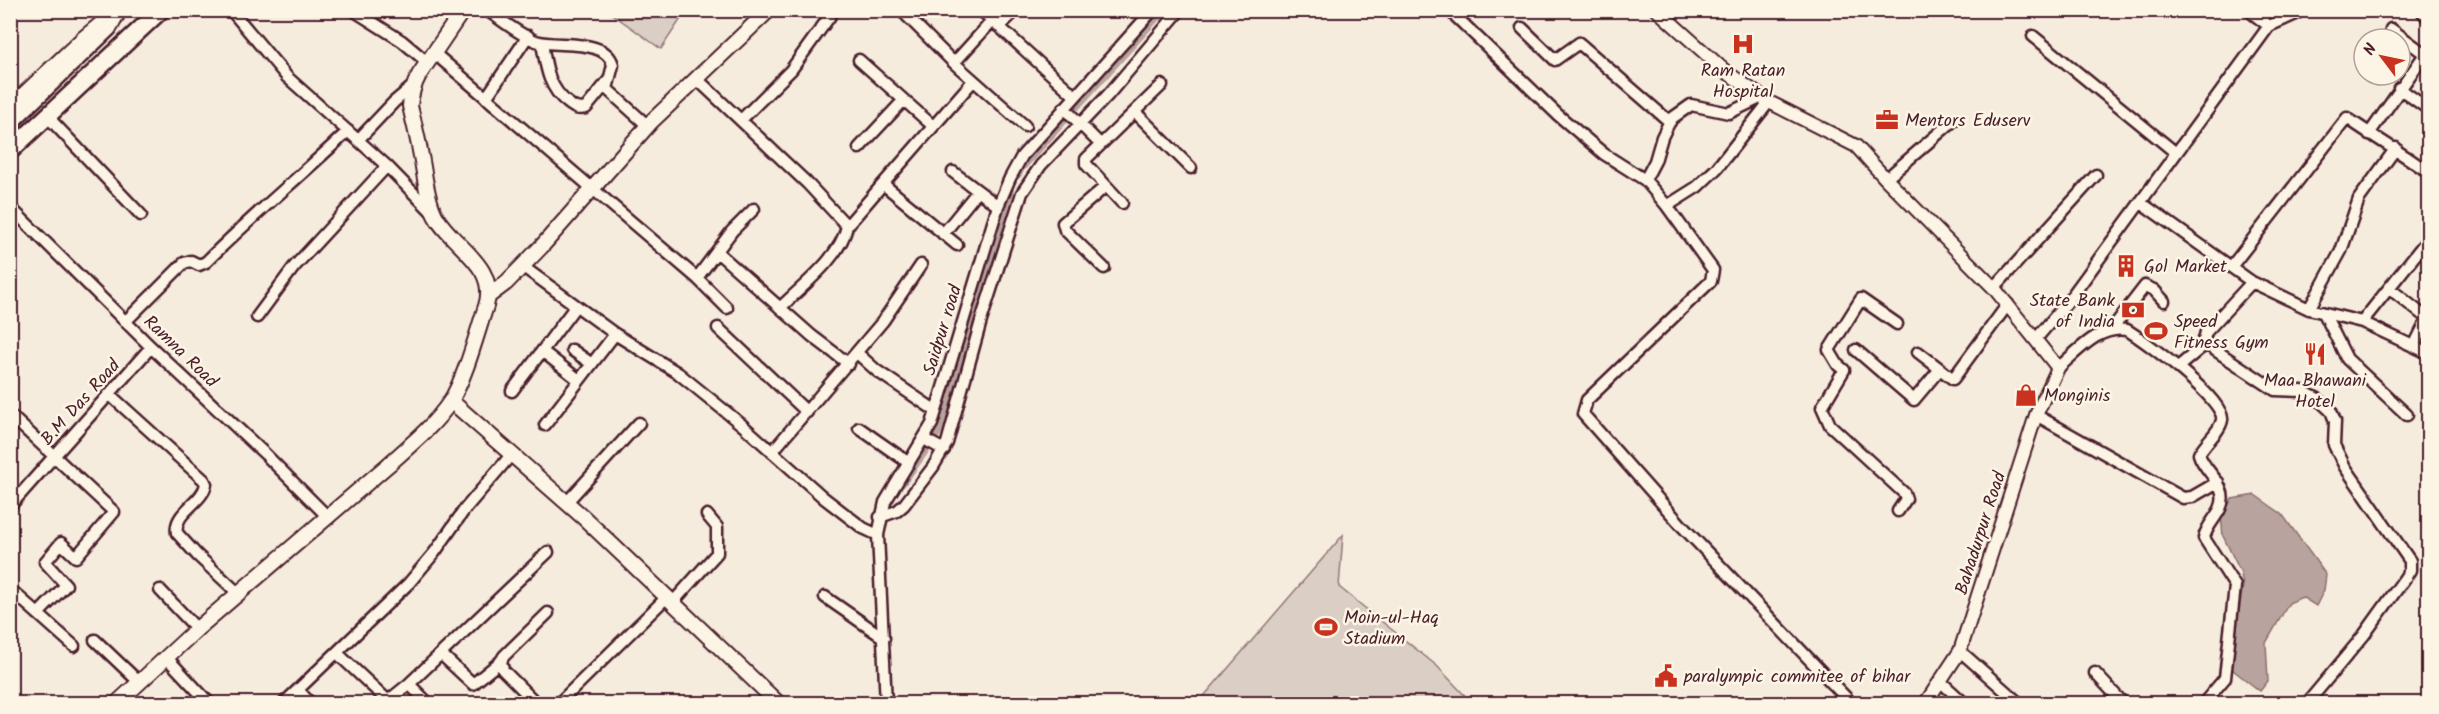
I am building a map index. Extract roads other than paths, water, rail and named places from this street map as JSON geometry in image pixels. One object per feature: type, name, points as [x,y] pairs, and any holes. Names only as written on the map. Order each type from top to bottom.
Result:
[{"type":"main road","points":[[10,122],[108,28],[117,10]]},
{"type":"main road","points":[[10,151],[161,10]]},
{"type":"main road","points":[[116,704],[197,629],[329,518],[414,442],[450,401],[460,381],[490,295],[489,283],[483,272],[444,229],[434,214],[428,195],[411,106],[413,86],[463,10]]},
{"type":"main road","points":[[490,295],[522,266],[648,126],[769,10]]},
{"type":"main road","points":[[450,401],[567,502],[671,598],[778,704]]},
{"type":"street","points":[[10,106],[81,39],[117,10]]},
{"type":"street","points":[[231,10],[287,77],[387,166],[434,214]]},
{"type":"street","points":[[353,10],[431,58],[486,98],[697,278],[727,308]]},
{"type":"street","points":[[487,10],[543,43],[583,45],[597,50],[614,65],[607,89],[610,94],[648,126]]},
{"type":"street","points":[[902,10],[954,63],[1025,126]]},
{"type":"street","points":[[981,10],[1075,96]]},
{"type":"street","points":[[954,63],[995,24],[1016,10]]},
{"type":"street","name":"Saidpur road","points":[[886,704],[878,535],[880,517],[885,502],[926,440],[998,206],[1014,188],[1022,156],[1153,10]]},
{"type":"street","points":[[880,517],[904,506],[941,449],[1006,239],[1014,188],[1041,165],[1078,121],[1180,10]]},
{"type":"street","points":[[1449,10],[1558,115],[1604,154],[1645,180],[1667,206],[1713,270],[1711,281],[1587,400],[1583,414],[1682,526],[1852,704]]},
{"type":"street","points":[[1657,10],[1705,55],[1766,99],[1856,146],[1994,288],[2058,368],[2099,333],[2116,328],[2127,330],[2178,367],[2211,399],[2222,415],[2221,423],[2199,454],[2222,492],[2220,507],[2205,532],[2204,538],[2235,586],[2225,678],[2203,704]]},
{"type":"street","points":[[2253,10],[2252,13],[2269,26]]},
{"type":"street","points":[[2036,339],[2069,300],[2269,26],[2296,14],[2299,10]]},
{"type":"street","points":[[2421,10],[2428,18]]},
{"type":"street","points":[[741,120],[791,70],[830,16]]},
{"type":"street","points":[[1522,28],[1555,60],[1579,43],[1670,122]]},
{"type":"street","points":[[486,98],[528,36]]},
{"type":"street","points":[[2033,36],[2176,153]]},
{"type":"street","points":[[543,43],[553,87],[575,108],[585,108],[609,79]]},
{"type":"street","points":[[2412,44],[2425,54],[2412,71]]},
{"type":"street","points":[[859,60],[933,126]]},
{"type":"street","points":[[697,79],[807,183],[847,226]]},
{"type":"street","points":[[780,308],[831,256],[845,237],[847,226],[974,81]]},
{"type":"street","points":[[1122,203],[1085,162],[1088,155],[1162,85]]},
{"type":"street","points":[[358,140],[394,102],[413,86]]},
{"type":"street","points":[[2369,134],[2399,88],[2428,109]]},
{"type":"street","points":[[1645,180],[1655,162],[1662,137],[1670,122],[1691,105],[1729,113],[1766,99]]},
{"type":"street","points":[[1667,206],[1697,187],[1717,168],[1766,99]]},
{"type":"street","points":[[859,148],[903,101]]},
{"type":"street","points":[[1065,110],[1100,144]]},
{"type":"street","points":[[1135,112],[1191,168]]},
{"type":"street","points":[[47,116],[141,215]]},
{"type":"street","points":[[2231,267],[2347,118],[2369,134],[2396,148],[2428,172]]},
{"type":"street","points":[[1886,179],[1954,120]]},
{"type":"street","points":[[126,321],[184,263],[191,261],[199,266],[206,262],[240,227],[268,202],[287,189],[348,130]]},
{"type":"street","points":[[2309,309],[2341,251],[2359,199],[2396,148]]},
{"type":"street","points":[[257,317],[294,267],[387,166]]},
{"type":"street","points":[[953,172],[998,206]]},
{"type":"street","points":[[1994,288],[2096,174]]},
{"type":"street","points":[[883,184],[957,245]]},
{"type":"street","points":[[1104,268],[1065,230],[1063,223],[1106,186]]},
{"type":"street","points":[[943,234],[978,191]]},
{"type":"street","points":[[2140,202],[2252,282],[2325,315],[2362,322],[2428,353]]},
{"type":"street","name":"Ramna Road","points":[[10,207],[151,347],[272,460],[329,518]]},
{"type":"street","points":[[697,278],[732,231],[754,209]]},
{"type":"street","points":[[2362,322],[2428,239]]},
{"type":"street","points":[[717,252],[812,336],[849,364]]},
{"type":"street","points":[[772,452],[849,364],[883,321],[921,265]]},
{"type":"street","points":[[522,266],[575,307],[678,373],[863,528],[878,535]]},
{"type":"street","points":[[2202,347],[2206,332],[2252,282]]},
{"type":"street","points":[[2110,330],[2145,285],[2154,290],[2164,301]]},
{"type":"street","points":[[2389,288],[2428,319],[2414,346]]},
{"type":"street","points":[[1897,324],[1861,299],[1829,350],[1844,370],[1822,407],[1830,425],[1904,493],[1906,499],[1898,511]]},
{"type":"street","points":[[1918,352],[1953,379],[2008,304]]},
{"type":"street","points":[[512,391],[575,307]]},
{"type":"street","points":[[2325,315],[2348,359],[2407,415]]},
{"type":"street","points":[[718,328],[807,412]]},
{"type":"street","points":[[545,425],[615,334]]},
{"type":"street","points":[[2178,367],[2202,347],[2209,346],[2275,390],[2302,391],[2318,399],[2331,411],[2335,421],[2334,445],[2345,467],[2411,565],[2405,578],[2364,635],[2308,702],[2309,704]]},
{"type":"street","name":"B.M Das Road","points":[[10,506],[151,347]]},
{"type":"street","points":[[572,350],[592,364]]},
{"type":"street","points":[[1856,350],[1914,400],[1940,369]]},
{"type":"street","points":[[542,351],[579,380]]},
{"type":"street","points":[[857,353],[877,371],[936,411]]},
{"type":"street","name":"Bahadurpur Road","points":[[1925,704],[1960,651],[2036,415],[2058,368]]},
{"type":"street","points":[[109,394],[204,480],[206,484],[204,491],[178,522],[177,533],[196,555],[239,594]]},
{"type":"street","points":[[10,415],[56,455],[114,512],[76,556],[61,543],[45,562],[66,585],[38,614]]},
{"type":"street","points":[[2036,415],[2183,498],[2193,497],[2218,482]]},
{"type":"street","points":[[567,502],[639,423]]},
{"type":"street","points":[[859,428],[909,463]]},
{"type":"street","points":[[926,440],[941,449]]},
{"type":"street","points":[[283,704],[409,583],[435,552],[465,509],[511,455]]},
{"type":"street","points":[[558,704],[717,553],[717,527],[707,515]]},
{"type":"street","points":[[337,653],[388,701],[442,655],[548,552]]},
{"type":"street","points":[[10,589],[74,646]]},
{"type":"street","points":[[160,590],[197,629]]},
{"type":"street","points":[[825,597],[884,638]]},
{"type":"street","points":[[442,655],[473,684],[501,661],[548,613]]},
{"type":"street","points":[[95,640],[139,682]]},
{"type":"street","points":[[1960,651],[2020,704]]},
{"type":"street","points":[[166,657],[210,704]]},
{"type":"street","points":[[501,661],[503,670],[537,704]]},
{"type":"street","points":[[2096,673],[2124,704]]},
{"type":"street","points":[[1940,681],[1965,704]]},
{"type":"street","points":[[409,684],[429,704]]},
{"type":"street","points":[[298,690],[311,704]]},
{"type":"waterway","points":[[1017,174],[1162,10]]},
{"type":"waterway","points":[[901,483],[937,432],[1009,191]]},
{"type":"place","name":"Ram Ratan Hospital","points":[[1743,44]]},
{"type":"place","name":"Mentors Eduserv","points":[[1887,120]]},
{"type":"place","name":"Gol Market","points":[[2126,266]]},
{"type":"place","name":"State Bank of India","points":[[2133,310]]},
{"type":"place","name":"Speed Fitness Gym","points":[[2156,331]]},
{"type":"place","name":"Maa Bhawani Hotel","points":[[2315,354]]},
{"type":"place","name":"Monginis","points":[[2026,395]]},
{"type":"place","name":"Moin-ul-Haq Stadium","points":[[1326,627]]},
{"type":"place","name":"paralympic commitee of bihar","points":[[1666,676]]}]
